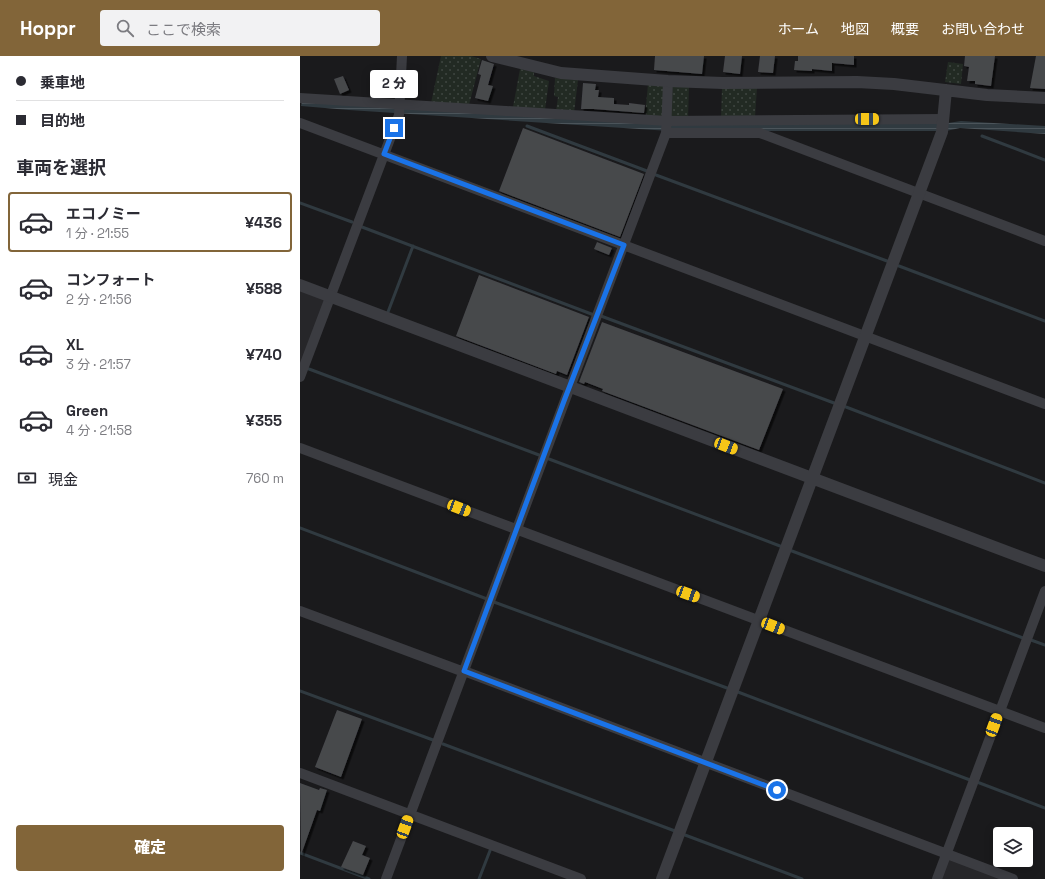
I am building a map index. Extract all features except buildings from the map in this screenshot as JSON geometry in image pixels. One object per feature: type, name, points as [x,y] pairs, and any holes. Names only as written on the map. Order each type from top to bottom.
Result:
[{"type":"street","points":[[300,377],[384,154],[399,108],[402,56]]},
{"type":"street","points":[[492,56],[561,74],[723,83],[857,82],[894,84],[987,95],[1045,98]]},
{"type":"street","points":[[386,879],[666,134],[668,81]]},
{"type":"street","points":[[662,879],[919,194],[943,124],[946,90]]},
{"type":"street","points":[[300,98],[399,108],[667,121],[943,124]]},
{"type":"street","points":[[300,123],[1045,404]]},
{"type":"street","points":[[666,134],[760,133],[1045,241]]},
{"type":"street","points":[[300,285],[1045,566]]},
{"type":"street","points":[[300,448],[1045,728]]},
{"type":"street","points":[[937,879],[1045,591]]},
{"type":"street","points":[[300,611],[1013,879]]},
{"type":"street","points":[[300,773],[581,879]]},
{"type":"shaded area","points":[[441,56],[471,56],[481,59],[469,105],[431,103]]},
{"type":"shaded area","points":[[948,62],[963,64],[961,84],[945,82]]},
{"type":"shaded area","points":[[520,69],[534,72],[534,76],[549,81],[545,110],[513,107]]},
{"type":"shaded area","points":[[555,78],[578,80],[574,113],[556,111],[558,97],[554,96]]},
{"type":"shaded area","points":[[648,84],[663,85],[663,119],[645,117]]},
{"type":"shaded area","points":[[673,85],[689,87],[688,119],[669,119]]},
{"type":"shaded area","points":[[722,88],[757,88],[755,117],[721,118]]},
{"type":"shaded area","points":[[302,101],[670,124],[948,123],[961,121],[1045,126],[1045,134],[960,128],[946,131],[670,131],[349,110],[301,106]]},
{"type":"shaded area","points":[[300,289],[326,299],[300,365]]},
{"type":"shaded area","points":[[948,858],[1004,879],[940,879]]},
{"type":"waterway","points":[[527,126],[647,171]]},
{"type":"waterway","points":[[982,136],[1045,160]]},
{"type":"waterway","points":[[656,175],[887,261]]},
{"type":"waterway","points":[[300,203],[352,222]]},
{"type":"waterway","points":[[362,227],[594,315]]},
{"type":"waterway","points":[[388,312],[413,246]]},
{"type":"waterway","points":[[899,266],[1045,321]]},
{"type":"waterway","points":[[601,316],[834,403]]},
{"type":"waterway","points":[[309,369],[539,455]]},
{"type":"waterway","points":[[846,407],[1045,483]]},
{"type":"waterway","points":[[549,459],[780,546]]},
{"type":"waterway","points":[[300,528],[487,599]]},
{"type":"waterway","points":[[792,551],[1023,638]]},
{"type":"waterway","points":[[494,602],[727,688]]},
{"type":"waterway","points":[[1031,640],[1045,645]]},
{"type":"waterway","points":[[300,691],[433,740]]},
{"type":"waterway","points":[[738,692],[970,780]]},
{"type":"waterway","points":[[443,744],[675,831]]},
{"type":"waterway","points":[[977,782],[1045,808]]},
{"type":"waterway","points":[[685,835],[802,879]]},
{"type":"waterway","points":[[479,879],[491,848]]},
{"type":"waterway","points":[[300,853],[369,879]]},
{"type":"route","points":[[394,128],[384,154],[624,245],[564,401],[464,671],[777,790]]}]
